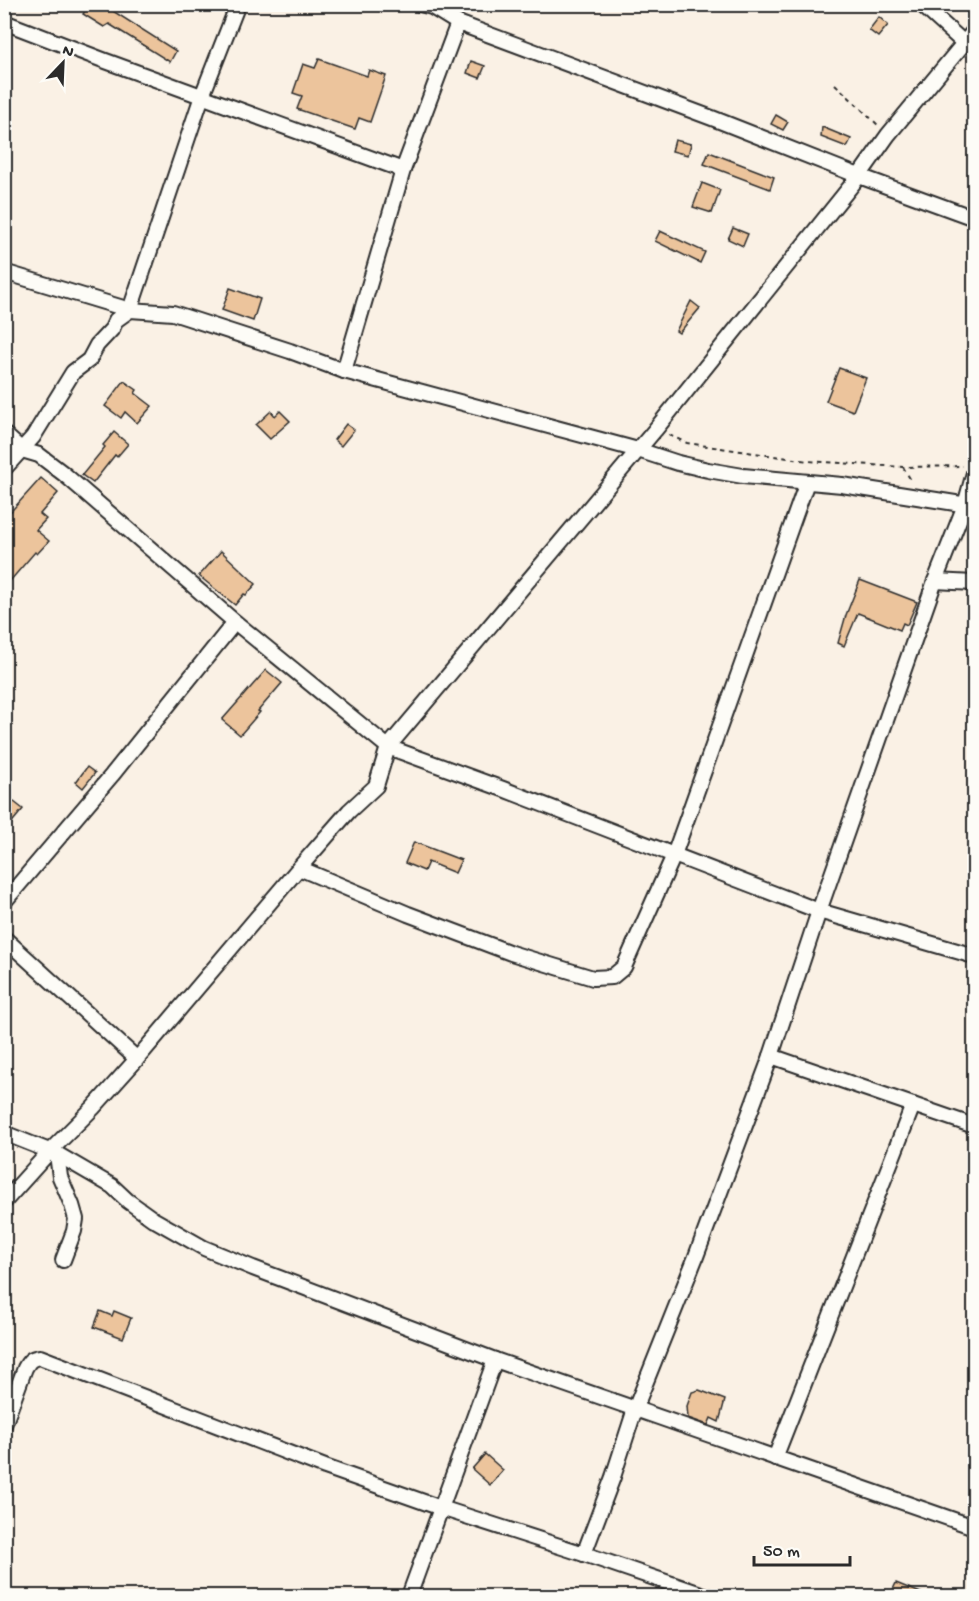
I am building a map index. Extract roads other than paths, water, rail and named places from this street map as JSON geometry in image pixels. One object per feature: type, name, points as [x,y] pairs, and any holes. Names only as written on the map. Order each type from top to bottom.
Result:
[{"type":"street","points":[[4,469],[38,430],[73,372],[89,360],[116,320],[130,310],[202,96],[238,4]]},
{"type":"street","points":[[420,4],[432,7],[458,23],[975,218]]},
{"type":"street","points":[[921,4],[964,43]]},
{"type":"street","points":[[4,22],[403,170]]},
{"type":"street","points":[[345,370],[403,170],[458,23]]},
{"type":"street","points":[[4,1202],[53,1152],[137,1059],[299,868],[349,811],[376,786],[388,747],[655,430],[859,176],[888,135],[975,31]]},
{"type":"street","points":[[4,272],[130,310],[173,313],[345,370],[678,463],[743,476],[842,485],[970,505]]},
{"type":"street","points":[[4,434],[22,450],[39,455],[64,474],[235,622],[388,747],[819,911],[975,956]]},
{"type":"street","points":[[584,1554],[613,1477],[635,1409],[695,1259],[771,1056],[819,911],[935,581],[970,505],[969,470]]},
{"type":"street","points":[[299,868],[408,914],[511,953],[593,978],[612,977],[624,967],[675,855],[807,482]]},
{"type":"street","points":[[935,581],[975,583]]},
{"type":"street","points":[[4,902],[112,775],[235,622]]},
{"type":"street","points":[[4,938],[137,1059]]},
{"type":"street","points":[[771,1056],[975,1126]]},
{"type":"street","points":[[775,1458],[913,1105]]},
{"type":"street","points":[[4,1133],[53,1152],[112,1186],[153,1220],[204,1248],[275,1277],[495,1360],[975,1527]]},
{"type":"street","points":[[53,1152],[76,1219],[63,1260]]},
{"type":"street","points":[[4,1425],[29,1360],[33,1357],[40,1357],[325,1467],[707,1596]]},
{"type":"street","points":[[410,1596],[495,1360]]}]
